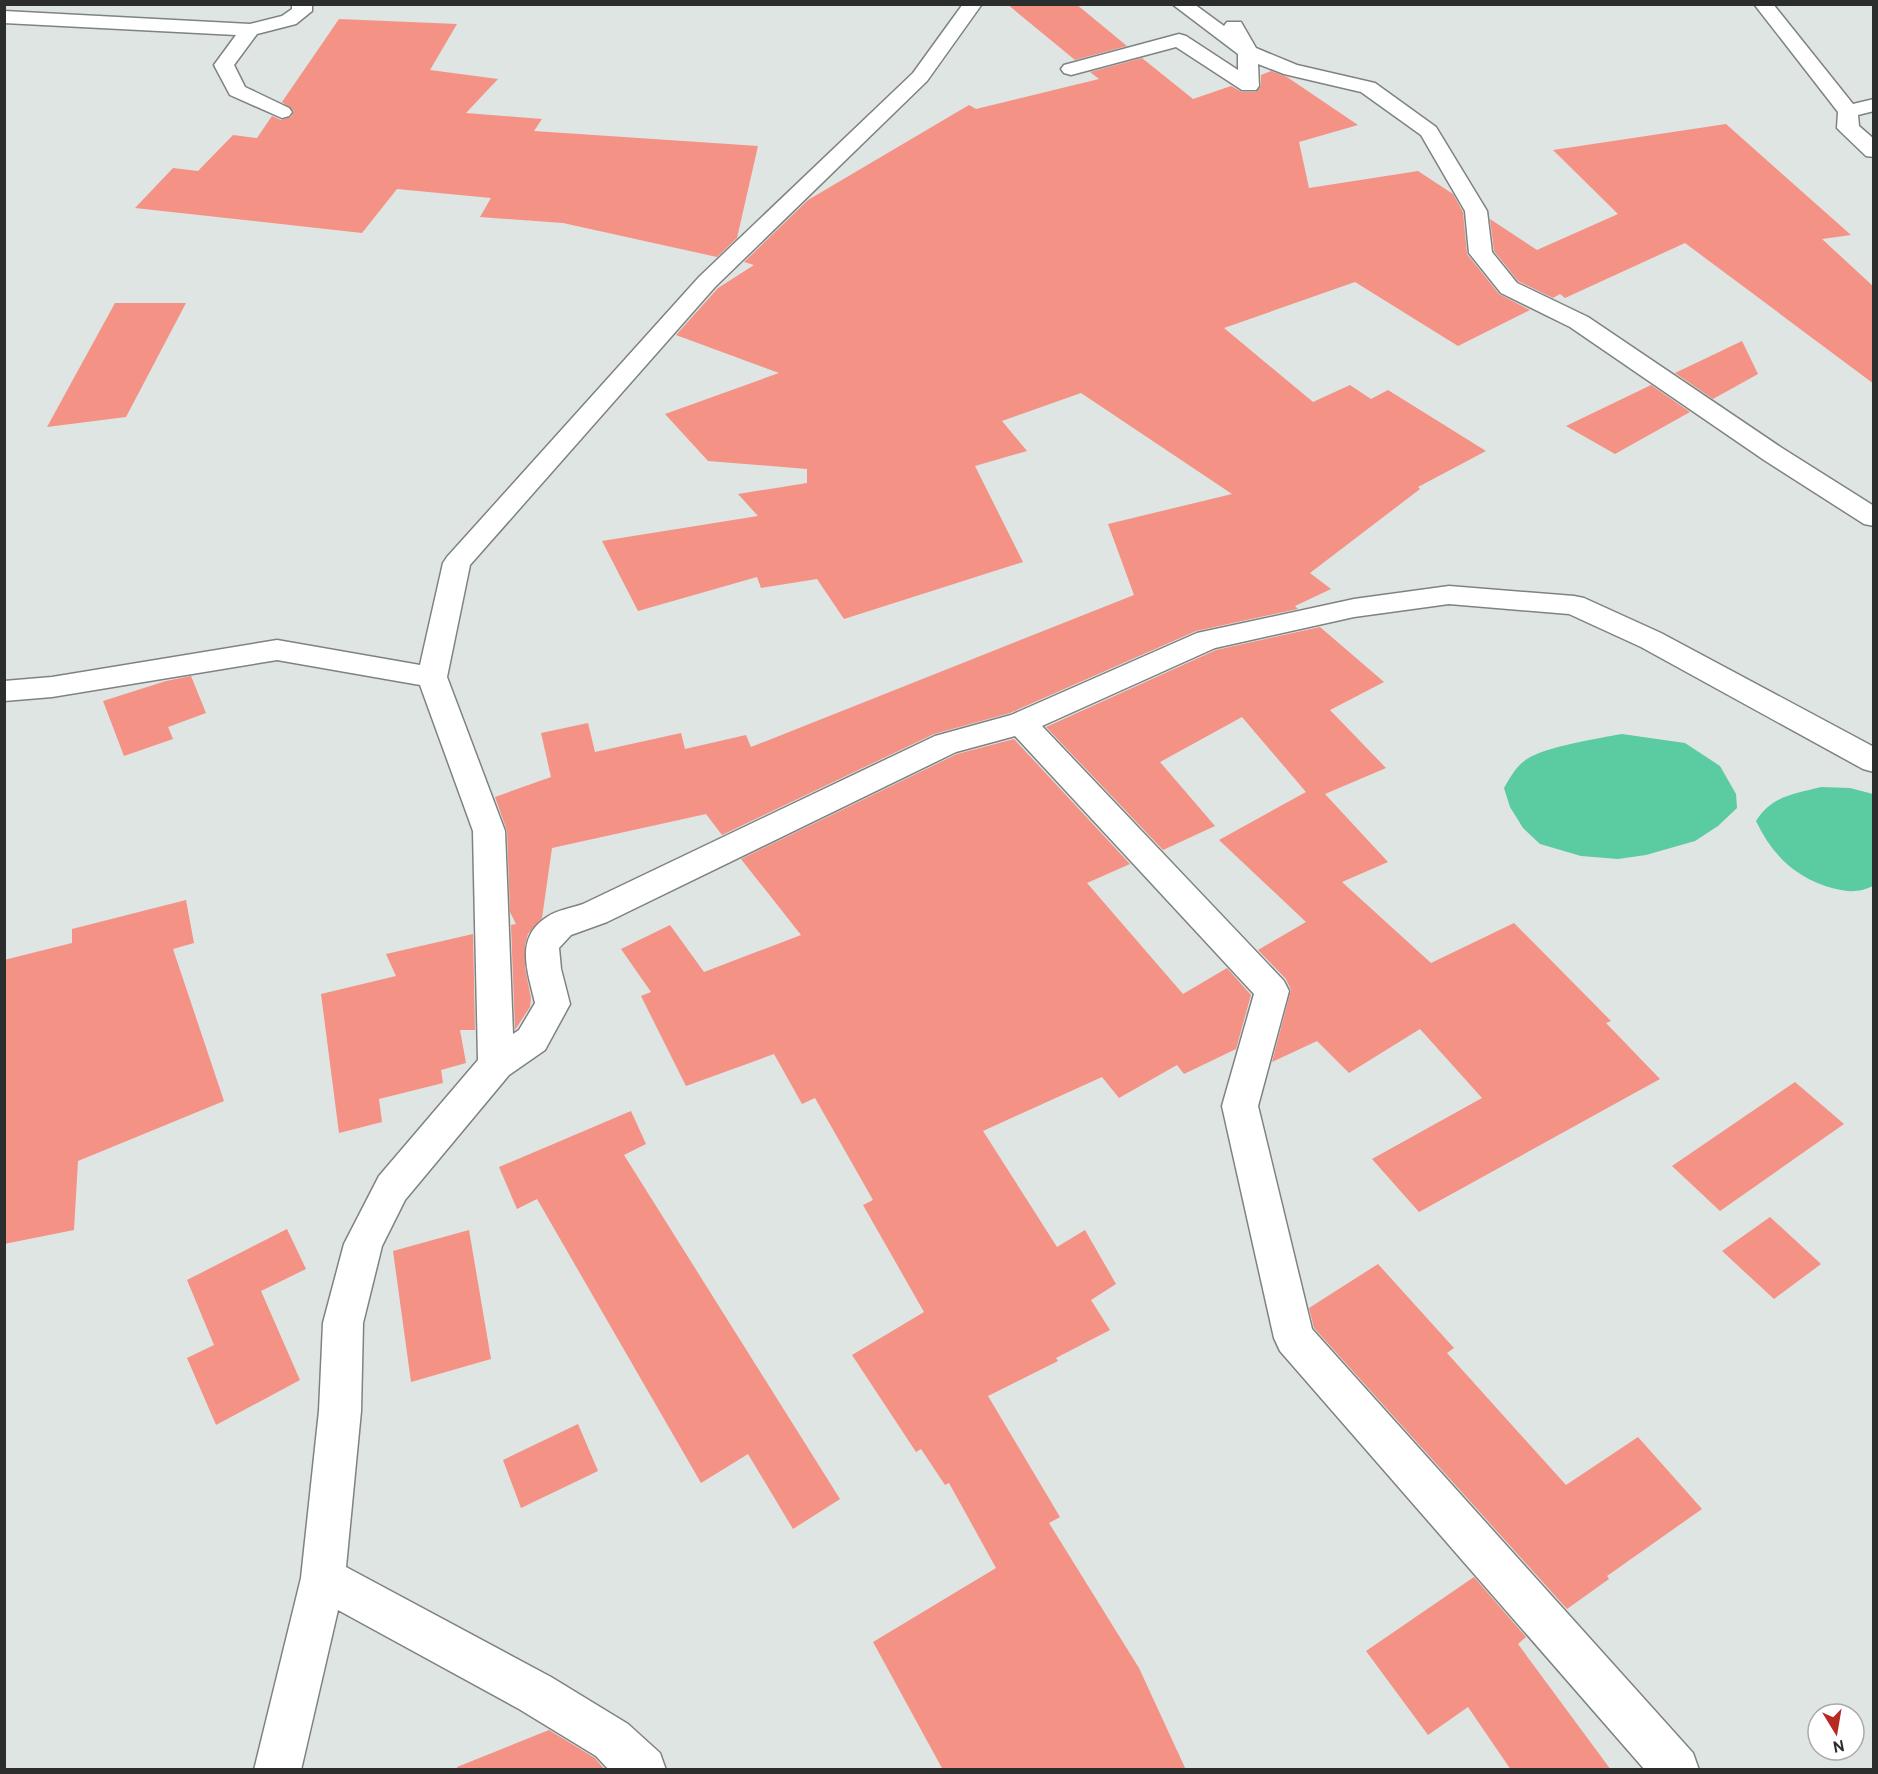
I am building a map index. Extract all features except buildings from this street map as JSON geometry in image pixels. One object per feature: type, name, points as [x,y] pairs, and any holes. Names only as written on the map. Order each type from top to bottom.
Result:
[{"type":"street","points":[[4,16],[250,30],[289,20],[302,10],[303,4]]},
{"type":"street","points":[[496,1064],[489,831],[432,677],[457,563],[707,282],[920,77],[973,4]]},
{"type":"street","points":[[1181,4],[1248,52],[1291,70],[1368,87],[1429,131],[1476,211],[1480,252],[1509,288],[1579,322],[1773,454],[1874,518]]},
{"type":"street","points":[[1763,4],[1848,111],[1848,128],[1874,151]]},
{"type":"street","points":[[1071,69],[1179,40],[1249,86],[1248,52],[1234,26]]},
{"type":"street","points":[[250,30],[224,65],[237,91],[282,112]]},
{"type":"street","points":[[1848,111],[1874,105]]},
{"type":"street","points":[[278,1770],[323,1578],[340,1411],[343,1323],[363,1244],[392,1188],[496,1064],[532,1040],[553,1004],[544,969],[542,945],[559,926],[595,913],[946,744],[1021,723],[1207,640],[1354,608],[1449,595],[1574,605],[1652,640],[1874,760]]},
{"type":"street","points":[[4,691],[52,687],[277,650],[432,677]]},
{"type":"street","points":[[1021,723],[1272,991],[1240,1106],[1294,1338],[1666,1755],[1676,1770]]},
{"type":"street","points":[[323,1578],[535,1693],[612,1740],[643,1770]]},
{"type":"shaded area","points":[[1622,734],[1685,743],[1720,766],[1736,794],[1737,808],[1718,826],[1695,841],[1646,855],[1618,859],[1581,856],[1540,844],[1523,828],[1510,807],[1504,788],[1514,772],[1527,759],[1546,751]]},
{"type":"shaded area","points":[[1821,787],[1850,788],[1873,794],[1873,886],[1853,891],[1819,884],[1786,864],[1762,833],[1756,821],[1769,806],[1784,797]]}]
